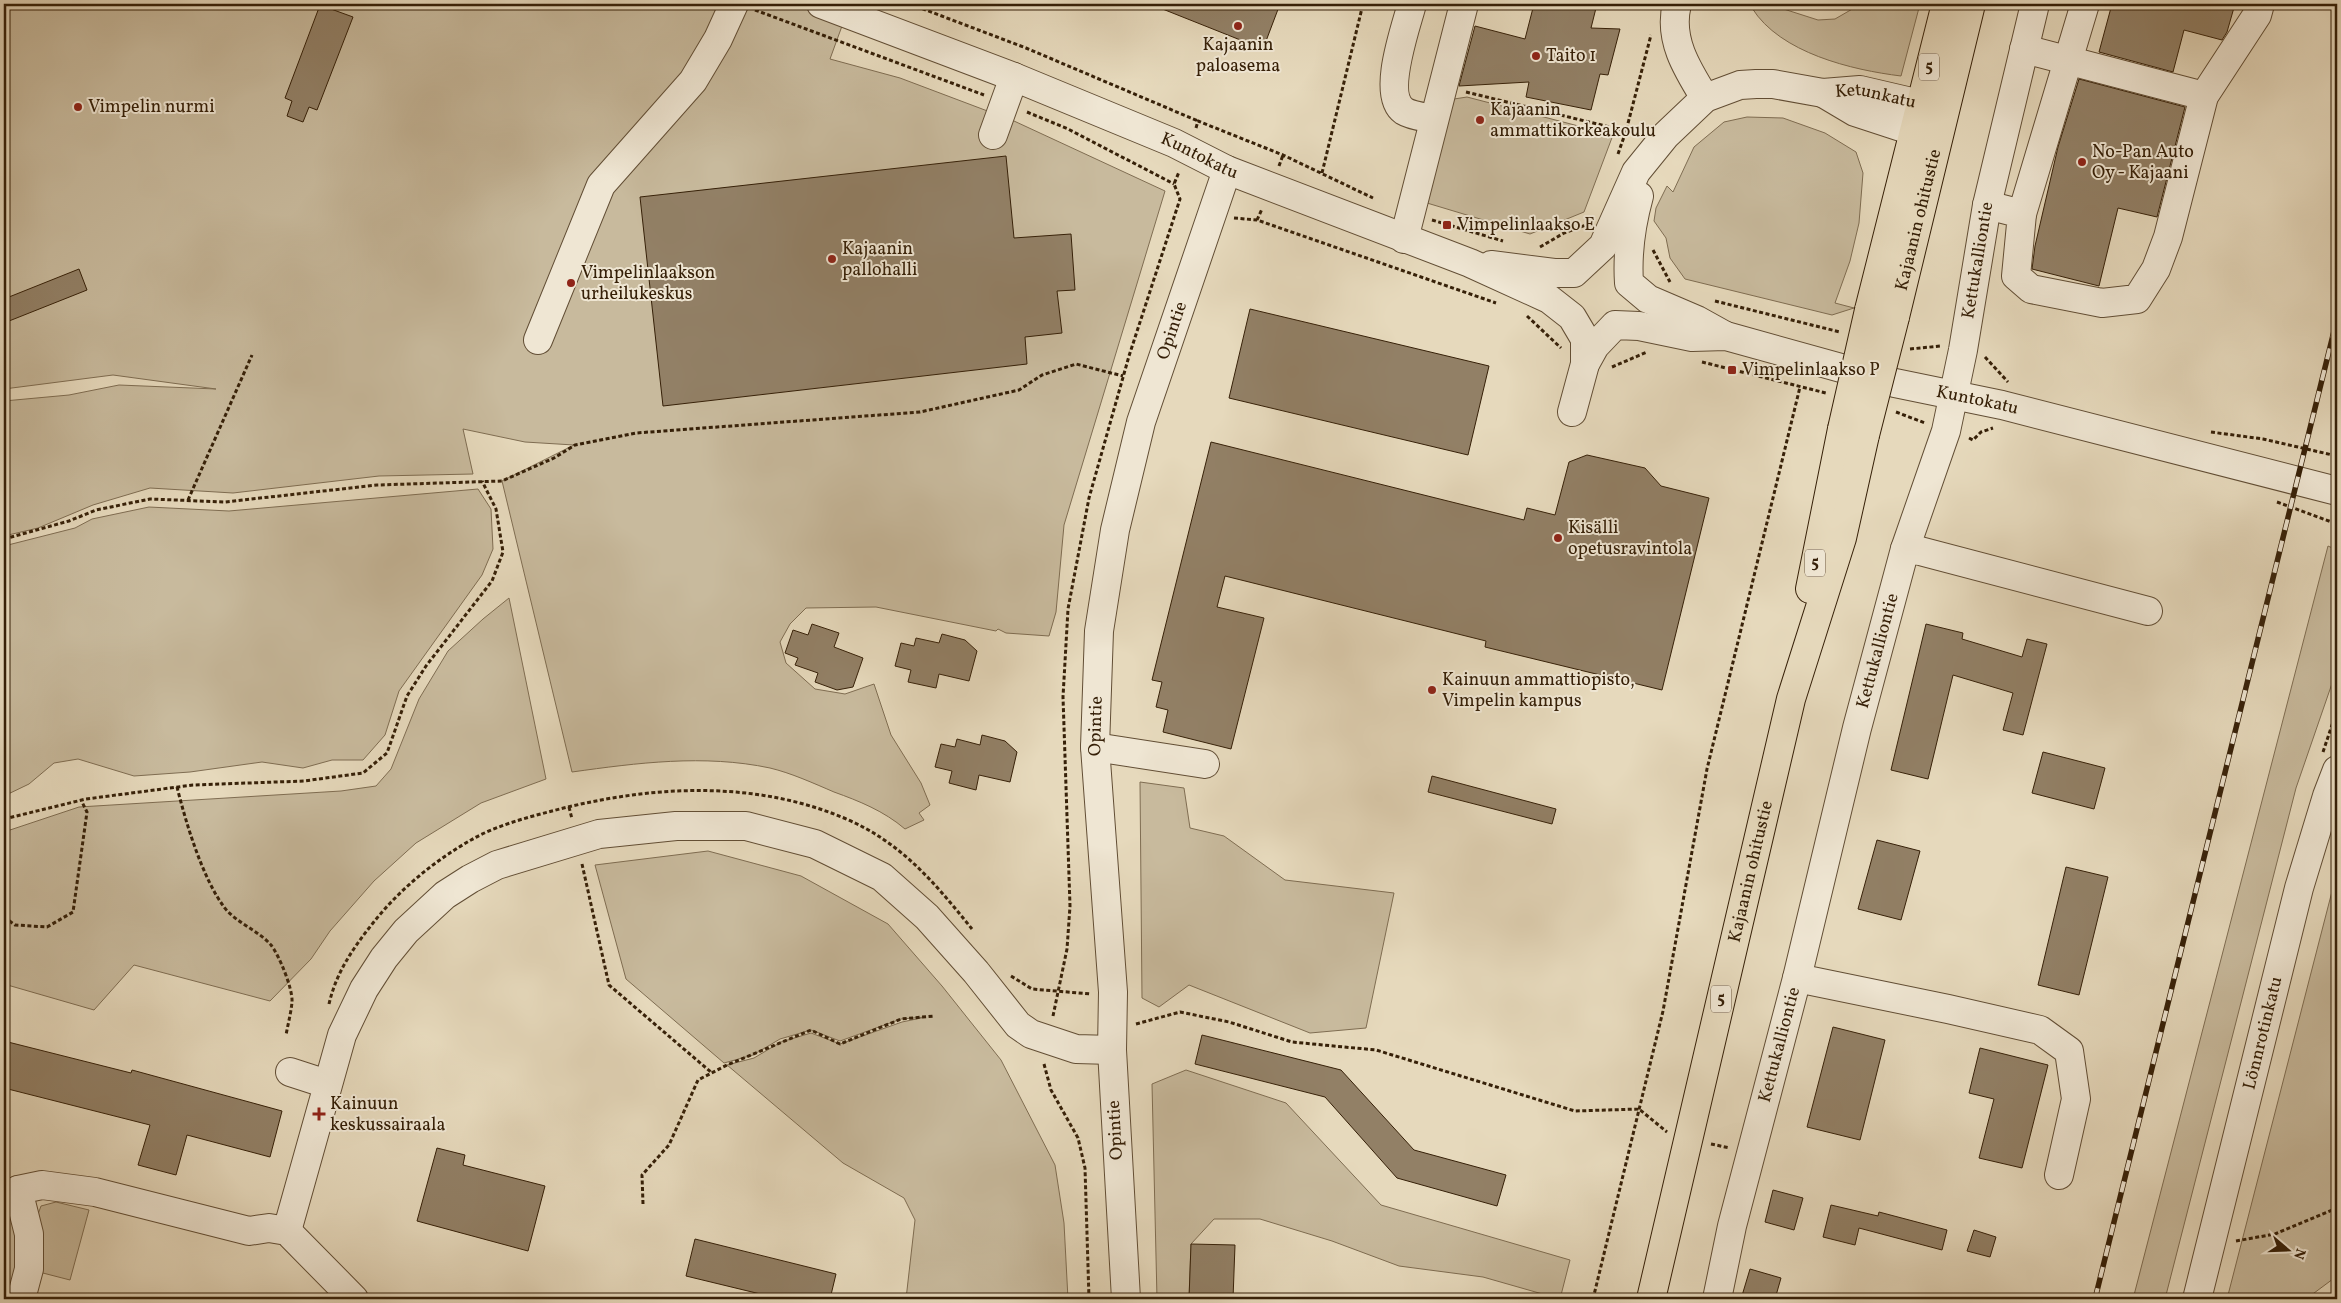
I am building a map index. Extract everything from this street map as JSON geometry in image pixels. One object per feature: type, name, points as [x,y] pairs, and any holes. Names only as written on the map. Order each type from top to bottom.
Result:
[{"type":"highway","name":"Kajaanin ohitustie","points":[[1651,1299],[1792,699],[1820,532],[1856,437],[1882,314],[1913,130],[1946,4]]},
{"type":"highway","name":"Kajaanin ohitustie","points":[[1882,314],[1942,123],[1970,4]]},
{"type":"street","name":"Kuntokatu","points":[[821,4],[1014,77],[1174,143],[1228,170],[1470,263],[1549,299],[1572,316]]},
{"type":"street","points":[[1412,4],[1394,78],[1394,96],[1399,107],[1406,112],[1434,119]]},
{"type":"street","points":[[1404,239],[1464,4]]},
{"type":"street","points":[[1676,4],[1675,36],[1685,65],[1704,98]]},
{"type":"street","name":"Kettukalliontie","points":[[1717,1299],[1732,1226],[1797,978],[1857,728],[1905,549],[1946,431],[1964,350],[1987,205],[2035,4]]},
{"type":"street","points":[[2085,4],[2022,214],[2016,276],[2031,289],[2102,303],[2137,299],[2156,269],[2168,237],[2204,96],[2257,15],[2260,4]]},
{"type":"street","points":[[538,340],[601,185],[693,81],[741,5]]},
{"type":"street","points":[[2024,49],[2204,96]]},
{"type":"street","points":[[993,135],[1014,77]]},
{"type":"street","name":"Ketunkatu","points":[[1574,273],[1622,227],[1650,156],[1683,116],[1704,98],[1740,85],[1756,84],[1773,84],[1822,93],[1860,90],[1920,104],[1942,123]]},
{"type":"street","name":"Ketunkatu","points":[[1822,93],[1855,112],[1913,130],[1942,123]]},
{"type":"street","name":"Opintie","points":[[1126,1299],[1112,1050],[1112,992],[1095,747],[1099,630],[1114,530],[1141,422],[1212,211],[1228,170]]},
{"type":"street","points":[[1987,205],[2022,214]]},
{"type":"street","name":"Ketunkatu","points":[[1622,227],[1628,256],[1628,283]]},
{"type":"street","points":[[1470,263],[1554,273],[1574,273]]},
{"type":"street","points":[[1575,413],[1585,364],[1585,339],[1567,308],[1566,290],[1574,273],[1583,267],[1604,264],[1614,267],[1628,283],[1648,299],[1696,320],[1726,336]]},
{"type":"street","points":[[1585,364],[1594,346],[1628,311],[1631,302],[1628,283]]},
{"type":"street","points":[[1572,316],[1578,323],[1596,330],[1615,325]]},
{"type":"street","name":"Kuntokatu","points":[[1615,325],[1639,326],[1692,337],[1726,336],[1895,383],[1954,394],[2337,491]]},
{"type":"street","points":[[1905,549],[1920,551],[2148,611]]},
{"type":"street","points":[[1095,747],[1205,764]]},
{"type":"street","name":"Lönnrotinkatu","points":[[2197,1299],[2300,888],[2327,796],[2337,770]]},
{"type":"street","points":[[287,1230],[342,1035],[364,989],[384,958],[406,931],[446,895],[470,879],[496,866],[599,834],[676,826],[746,826],[815,844],[882,877],[927,917],[976,972],[1018,1025],[1031,1034],[1076,1049],[1112,1050]]},
{"type":"street","points":[[1797,978],[2040,1030],[2069,1051],[2076,1099],[2059,1175]]},
{"type":"street","points":[[290,1072],[328,1084]]},
{"type":"street","points":[[21,1299],[29,1269],[29,1234],[11,1195],[42,1185],[95,1192],[249,1231],[269,1228],[287,1230],[354,1299]]},
{"type":"path","points":[[910,4],[1026,48],[1198,121]]},
{"type":"path","points":[[1322,174],[1363,4]]},
{"type":"path","points":[[741,5],[1068,128],[1174,184]]},
{"type":"path","points":[[1616,158],[1626,131],[1652,32]]},
{"type":"path","points":[[1443,87],[1626,131]]},
{"type":"path","points":[[1236,137],[1283,155],[1372,198],[1410,213],[1509,242]]},
{"type":"path","points":[[1180,199],[1239,220],[1257,220],[1502,305]]},
{"type":"path","points":[[1535,250],[1564,233],[1595,221],[1622,227],[1647,237],[1671,284]]},
{"type":"path","points":[[1711,300],[1840,332]]},
{"type":"path","points":[[1521,312],[1572,360],[1606,370],[1620,362],[1656,350]]},
{"type":"path","points":[[1907,349],[1945,345],[1964,350],[1988,358],[2008,382],[2016,384]]},
{"type":"path","points":[[188,500],[252,355]]},
{"type":"path","points":[[1694,360],[1832,394]]},
{"type":"path","points":[[4,539],[70,521],[105,508],[150,499],[226,502],[377,485],[502,481],[576,446],[636,433],[920,412],[1019,390],[1042,375],[1076,364],[1123,376]]},
{"type":"path","points":[[1593,1299],[1663,1011],[1707,769],[1800,387]]},
{"type":"path","points":[[2202,430],[2263,440],[2337,456]]},
{"type":"path","points":[[4,819],[81,800],[177,787],[304,781],[363,773],[387,753],[407,696],[426,666],[492,581],[503,552],[496,509],[482,481]]},
{"type":"path","points":[[177,787],[196,849],[224,907],[271,946],[286,974],[292,1000],[286,1035]]},
{"type":"path","points":[[326,1013],[333,985],[354,947],[385,907],[430,868],[472,840],[522,819],[568,807],[662,792],[699,790],[773,796],[810,805],[844,818],[878,835],[908,856],[932,880],[974,932]]},
{"type":"path","points":[[4,917],[14,925],[47,927],[73,912],[87,812],[81,800]]},
{"type":"path","points":[[568,807],[578,841],[609,985],[712,1073]]},
{"type":"path","points":[[1005,969],[1011,976],[1032,989],[1058,992]]},
{"type":"path","points":[[1128,1027],[1180,1012],[1229,1022],[1292,1042],[1376,1050],[1576,1111],[1639,1109],[1669,1134]]},
{"type":"path","points":[[643,1204],[642,1175],[669,1145],[698,1080],[811,1030],[840,1044],[902,1019],[934,1016]]},
{"type":"path","points":[[2231,1242],[2275,1234],[2337,1208]]},
{"type":"shaded area","name":"Vimpelinlaakson urheilukeskus","points":[[4,4],[850,4],[830,59],[900,78],[1014,121],[1165,191],[1064,525],[1056,612],[1049,636],[1006,633],[998,629],[996,631],[876,607],[806,608],[790,624],[780,642],[786,663],[815,689],[845,694],[874,684],[891,735],[921,783],[930,805],[919,813],[924,820],[905,829],[871,807],[802,778],[770,768],[745,764],[720,761],[671,761],[572,772],[502,481],[574,445],[525,442],[463,429],[473,474],[379,476],[233,493],[150,488],[93,505],[38,528],[4,536],[4,401],[69,395],[119,385],[216,389],[113,375],[4,389]]},
{"type":"shaded area","points":[[1754,4],[1768,4],[1818,20],[1835,19],[1861,4],[1920,4],[1901,76],[1840,64],[1799,48],[1780,37],[1764,24],[1752,8]]},
{"type":"shaded area","points":[[1467,97],[1613,135],[1584,212],[1530,234],[1427,203],[1454,99]]},
{"type":"shaded area","points":[[1747,117],[1783,118],[1825,133],[1856,152],[1863,173],[1859,223],[1850,261],[1835,303],[1854,308],[1832,315],[1685,279],[1670,258],[1666,238],[1654,221],[1656,208],[1667,186],[1673,192],[1694,147],[1724,122]]},
{"type":"shaded area","points":[[478,489],[491,509],[493,549],[482,575],[399,691],[385,735],[363,760],[332,760],[303,768],[262,762],[190,772],[134,776],[78,759],[54,763],[29,784],[4,796],[4,546],[75,528],[92,519],[149,507],[229,511]]},
{"type":"shaded area","points":[[2328,546],[2337,550],[2337,669],[2296,788],[2165,1299],[2133,1299]]},
{"type":"shaded area","points":[[509,598],[546,779],[481,803],[416,843],[374,881],[330,931],[311,959],[270,1001],[134,965],[94,1010],[4,984],[4,832],[79,807],[341,791],[376,786],[391,769],[419,699],[448,651]]},
{"type":"shaded area","points":[[1140,782],[1184,788],[1190,828],[1224,836],[1285,880],[1394,893],[1366,1028],[1310,1033],[1189,985],[1159,1007],[1142,998]]},
{"type":"shaded area","points":[[708,851],[801,876],[888,924],[942,986],[1001,1060],[1055,1165],[1064,1223],[1068,1299],[906,1299],[915,1220],[904,1198],[843,1163],[727,1065],[754,1058],[781,1042],[811,1033],[840,1044],[902,1022],[926,1017],[901,1019],[840,1041],[811,1030],[780,1039],[753,1055],[724,1063],[626,979],[595,865]]},
{"type":"shaded area","points":[[2337,872],[2337,1276],[2306,1299],[2227,1299]]},
{"type":"shaded area","points":[[1186,1070],[1286,1103],[1381,1205],[1570,1260],[1560,1299],[1483,1277],[1399,1266],[1332,1241],[1260,1219],[1214,1219],[1191,1244],[1189,1299],[1157,1299],[1152,1084]]},
{"type":"shaded area","points":[[56,1202],[89,1210],[70,1280],[39,1272],[37,1217],[41,1206]]},
{"type":"shaded area","points":[[4,1217],[12,1219],[21,1240],[11,1299],[4,1299]]},
{"type":"building","name":"Kajaanin paloasema","points":[[1150,4],[1280,4],[1263,49]]},
{"type":"building","name":"Taito 1","points":[[1534,4],[1597,4],[1591,28],[1620,29],[1608,75],[1600,74],[1591,110],[1526,97],[1529,82],[1459,86],[1475,26],[1525,39]]},
{"type":"building","points":[[2112,4],[2235,4],[2227,32],[2222,40],[2184,30],[2173,72],[2099,52]]},
{"type":"building","points":[[320,5],[353,17],[317,110],[309,107],[303,122],[287,116],[292,101],[285,98]]},
{"type":"building","points":[[2079,79],[2185,107],[2157,217],[2118,208],[2099,286],[2032,269],[2035,246],[2058,147]]},
{"type":"building","name":"Kajaanin pallohalli","points":[[1006,156],[1014,238],[1071,234],[1075,290],[1057,291],[1062,333],[1025,337],[1027,364],[663,406],[640,197]]},
{"type":"building","points":[[79,269],[87,290],[4,323],[4,299]]},
{"type":"building","points":[[1250,309],[1489,366],[1468,455],[1229,398]]},
{"type":"building","points":[[1211,442],[1524,520],[1527,508],[1555,515],[1569,462],[1587,455],[1645,468],[1661,486],[1709,498],[1662,690],[1485,647],[1486,641],[1225,576],[1217,607],[1264,618],[1231,749],[1163,732],[1168,710],[1156,707],[1162,682],[1152,680]]},
{"type":"building","points":[[812,624],[839,633],[834,647],[863,658],[853,687],[837,690],[815,682],[818,673],[795,665],[798,658],[785,653],[793,630],[808,635]]},
{"type":"building","points":[[1926,624],[1963,633],[1962,639],[2022,657],[2027,639],[2047,644],[2023,735],[2003,730],[2013,693],[1953,675],[1928,779],[1891,770]]},
{"type":"building","points":[[942,634],[965,640],[977,651],[969,681],[939,674],[936,688],[908,682],[911,670],[895,666],[901,643],[914,646],[916,638],[939,643]]},
{"type":"building","points":[[982,735],[1005,741],[1017,752],[1010,782],[979,775],[976,790],[949,783],[952,771],[935,767],[941,744],[955,747],[957,739],[980,745]]},
{"type":"building","points":[[2043,752],[2105,768],[2094,809],[2032,793]]},
{"type":"building","points":[[1432,776],[1556,809],[1552,824],[1428,792]]},
{"type":"building","points":[[1877,840],[1920,851],[1901,920],[1858,909]]},
{"type":"building","points":[[2066,867],[2108,877],[2079,995],[2038,985]]},
{"type":"building","points":[[1833,1027],[1885,1040],[1860,1140],[1807,1127]]},
{"type":"building","points":[[1202,1035],[1341,1070],[1414,1150],[1506,1175],[1497,1206],[1397,1178],[1325,1097],[1195,1064]]},
{"type":"building","points":[[4,1041],[131,1073],[132,1070],[282,1111],[270,1157],[187,1135],[176,1175],[138,1165],[150,1125],[4,1088]]},
{"type":"building","points":[[1980,1048],[2048,1065],[2022,1168],[1979,1158],[1994,1099],[1969,1093]]},
{"type":"building","points":[[437,1148],[465,1155],[463,1165],[545,1186],[528,1251],[417,1221]]},
{"type":"building","points":[[1773,1190],[1803,1198],[1794,1230],[1765,1222]]},
{"type":"building","points":[[1831,1205],[1878,1216],[1879,1212],[1947,1230],[1942,1250],[1859,1228],[1855,1245],[1823,1237]]},
{"type":"building","points":[[1974,1230],[1996,1237],[1990,1257],[1967,1251]]},
{"type":"building","points":[[695,1239],[836,1274],[830,1299],[781,1299],[686,1276]]},
{"type":"building","points":[[1191,1244],[1235,1245],[1233,1299],[1189,1299]]},
{"type":"building","points":[[1750,1269],[1781,1278],[1775,1299],[1741,1299]]},
{"type":"railway","points":[[2095,1299],[2337,319]]},
{"type":"place","name":"Kajaanin paloasema","points":[[1238,26]]},
{"type":"place","name":"Taito 1","points":[[1536,56]]},
{"type":"place","name":"Vimpelin nurmi","points":[[78,107]]},
{"type":"place","name":"Kajaanin ammattikorkeakoulu","points":[[1480,120]]},
{"type":"place","name":"No-Pan Auto Oy - Kajaani","points":[[2082,162]]},
{"type":"place","name":"Vimpelinlaakso E","points":[[1447,225]]},
{"type":"place","name":"Kajaanin pallohalli","points":[[832,259]]},
{"type":"place","name":"Vimpelinlaakson urheilukeskus","points":[[571,283]]},
{"type":"place","name":"Vimpelinlaakso P","points":[[1732,370]]},
{"type":"place","name":"Kisälli opetusravintola","points":[[1558,538]]},
{"type":"place","name":"Kainuun ammattiopisto, Vimpelin kampus","points":[[1432,690]]},
{"type":"place","name":"Kainuun keskussairaala","points":[[319,1114]]}]
